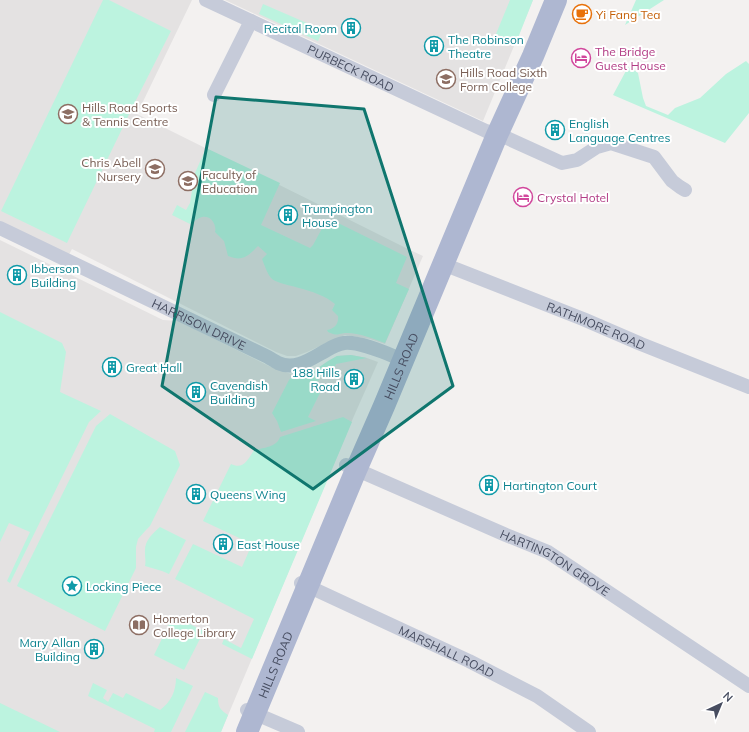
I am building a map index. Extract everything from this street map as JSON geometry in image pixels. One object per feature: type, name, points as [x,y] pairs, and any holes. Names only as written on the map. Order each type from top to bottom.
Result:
[{"type":"main road","name":"HILLS ROAD","points":[[249,718],[351,468],[384,406],[497,135],[533,56],[556,0]]},
{"type":"street","name":"PURBECK ROAD","points":[[206,0],[486,131],[507,138],[562,163],[576,160],[597,147],[611,143],[654,157],[672,181],[686,190]]},
{"type":"street","points":[[214,95],[251,21]]},
{"type":"street","name":"HARRISON DRIVE","points":[[0,228],[285,365],[294,366],[306,362],[334,346],[345,343],[358,344],[372,348],[403,360]]},
{"type":"street","name":"RATHMORE ROAD","points":[[443,264],[749,387]]},
{"type":"street","name":"HARTINGTON GROVE","points":[[351,468],[498,532],[548,552],[749,686]]},
{"type":"street","name":"MARSHALL ROAD","points":[[303,585],[469,661],[537,696],[589,732]]},
{"type":"street","points":[[249,718],[298,732]]},
{"type":"highlighted area","points":[[216,97],[364,109],[453,386],[313,489],[162,386]]},
{"type":"shaded area","points":[[0,0],[192,0],[137,114],[423,256],[385,344],[370,339],[345,335],[296,356],[287,356],[276,352],[72,249],[66,260],[0,228]]},
{"type":"shaded area","name":"Hills Road Sixth Form College","points":[[225,0],[533,0],[483,121]]},
{"type":"shaded area","points":[[0,240],[163,320],[178,321],[269,366],[294,375],[315,370],[337,356],[351,355],[378,362],[221,732],[0,732]]},
{"type":"green space","points":[[103,0],[109,0],[171,31],[67,243],[1,211]]},
{"type":"green space","points":[[510,0],[533,0],[516,43],[496,34]]},
{"type":"green space","points":[[636,0],[664,0],[625,25]]},
{"type":"green space","points":[[263,4],[323,30],[318,41],[259,14]]},
{"type":"green space","points":[[746,61],[749,64],[749,113],[725,143],[613,95],[628,67],[638,73],[646,106],[668,115],[675,108],[700,98],[726,74]]},
{"type":"green space","points":[[206,148],[280,183],[261,225],[310,248],[326,221],[332,220],[407,257],[396,283],[409,289],[385,343],[356,334],[347,333],[336,335],[328,332],[327,330],[334,327],[338,321],[338,316],[332,310],[335,304],[318,294],[272,279],[267,272],[262,259],[267,254],[258,246],[245,257],[233,258],[228,256],[224,241],[215,232],[215,226],[211,219],[202,217],[190,224],[172,215],[177,205],[186,210],[190,203],[195,173]]},
{"type":"green space","points":[[0,312],[62,343],[66,352],[60,392],[101,411],[89,422],[10,583],[7,581],[30,532],[9,523],[0,542]]},
{"type":"green space","points":[[351,355],[367,358],[336,364],[333,372],[325,368],[315,387],[321,391],[308,417],[316,421],[281,432],[272,413],[289,380],[294,375],[315,370],[337,356]]},
{"type":"green space","points":[[110,414],[175,451],[180,465],[150,526],[138,539],[136,547],[136,568],[105,631],[17,586],[96,426]]},
{"type":"green space","points":[[343,417],[352,422],[252,659],[222,644],[224,639],[241,648],[254,619],[175,579],[193,544],[242,567],[252,544],[203,521],[231,464],[235,466],[242,465],[254,450],[273,445],[280,437]]},
{"type":"green space","points":[[160,527],[186,540],[169,574],[145,566],[145,549],[147,541]]},
{"type":"green space","points":[[173,616],[204,631],[184,670],[154,655]]},
{"type":"green space","points":[[176,678],[193,686],[171,732],[154,732],[155,729],[88,696],[93,683],[107,690],[103,698],[108,702],[113,693],[123,698],[126,693],[160,710],[172,696]]},
{"type":"green space","points":[[205,692],[218,698],[220,708],[228,715],[221,732],[185,732]]},
{"type":"green space","points":[[0,703],[60,732],[0,732]]},
{"type":"place","name":"Yi Fang Tea","points":[[582,14]]},
{"type":"place","name":"Recital Room","points":[[351,28]]},
{"type":"place","name":"The Robinson Theatre","points":[[434,46]]},
{"type":"place","name":"The Bridge Guest House","points":[[581,58]]},
{"type":"place","name":"Hills Road Sixth Form College","points":[[446,79]]},
{"type":"place","name":"Hills Road Sports & Tennis Centre","points":[[68,114]]},
{"type":"place","name":"English Language Centres","points":[[555,130]]},
{"type":"place","name":"Chris Abell Nursery","points":[[155,169]]},
{"type":"place","name":"Faculty of Education","points":[[188,181]]},
{"type":"place","name":"Crystal Hotel","points":[[523,197]]},
{"type":"place","name":"Trumpington House","points":[[288,215]]},
{"type":"place","name":"Ibberson Building","points":[[17,275]]},
{"type":"place","name":"Great Hall","points":[[112,367]]},
{"type":"place","name":"188 Hills Road","points":[[354,379]]},
{"type":"place","name":"Cavendish Building","points":[[196,392]]},
{"type":"place","name":"Hartington Court","points":[[489,485]]},
{"type":"place","name":"Queens Wing","points":[[196,494]]},
{"type":"place","name":"East House","points":[[223,544]]},
{"type":"place","name":"Locking Piece","points":[[72,586]]},
{"type":"place","name":"Homerton College Library","points":[[139,625]]},
{"type":"place","name":"Mary Allan Building","points":[[94,649]]}]
